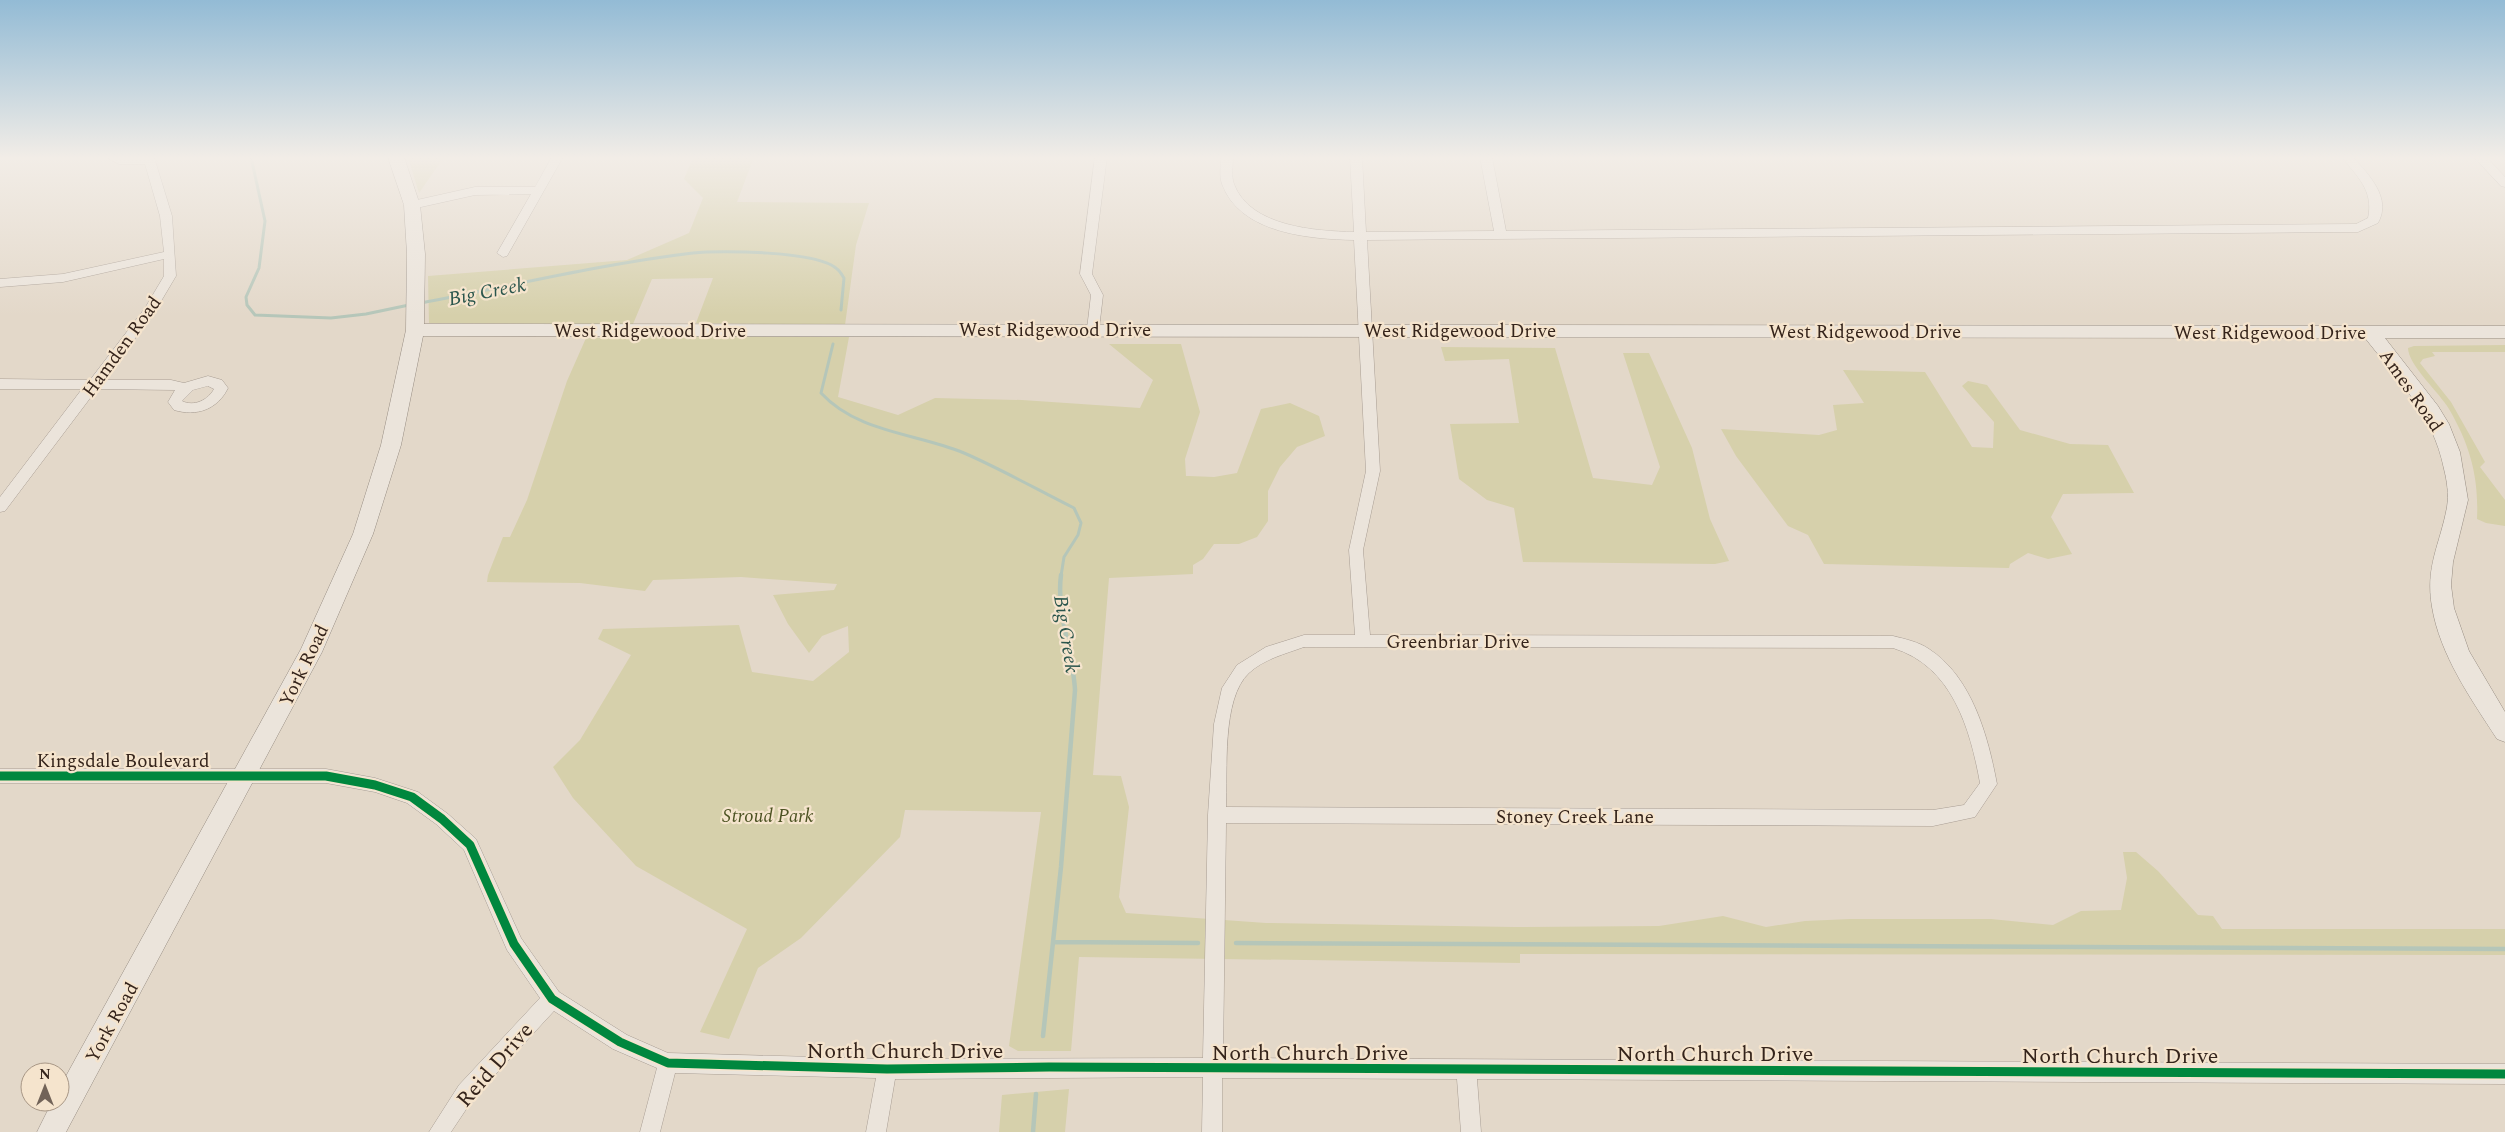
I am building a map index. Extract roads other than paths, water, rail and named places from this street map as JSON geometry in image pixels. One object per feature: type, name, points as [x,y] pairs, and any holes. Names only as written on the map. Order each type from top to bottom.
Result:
[{"type":"main road","name":"York Road","points":[[51,1132],[312,652],[363,534],[391,445],[416,313],[412,210]]},
{"type":"main road","name":"West Ridgewood Drive","points":[[416,313],[1093,329],[2505,332]]},
{"type":"main road","name":"Ames Road","points":[[2370,332],[2424,401],[2445,435],[2454,470],[2458,505],[2442,562],[2444,611],[2458,653],[2471,679],[2505,732]]},
{"type":"street","name":"Hamden Road","points":[[0,507],[150,310],[170,276],[170,254],[164,210]]},
{"type":"street","points":[[503,253],[528,210]]},
{"type":"street","points":[[1093,329],[1097,296],[1086,274],[1094,210]]},
{"type":"street","points":[[1247,210],[1268,222],[1318,235],[1360,236],[2358,228],[2374,220],[2378,210]]},
{"type":"street","points":[[1359,210],[1373,471],[1356,550],[1363,642]]},
{"type":"street","points":[[1496,210],[1501,235]]},
{"type":"street","points":[[0,283],[63,278],[170,254]]},
{"type":"street","points":[[0,384],[172,384],[186,388]]},
{"type":"street","name":"Greenbriar Drive","points":[[1212,1132],[1217,815],[1224,712],[1230,687],[1244,668],[1267,653],[1304,642],[1893,642],[1924,653],[1942,668],[1966,707],[1984,754],[1989,784],[1969,812],[1933,818]]},
{"type":"street","name":"Kingsdale Boulevard","points":[[0,776],[245,776]]},
{"type":"street","name":"North Church Drive","points":[[245,776],[326,776],[375,785],[412,797],[442,819],[470,845],[514,944],[552,999],[620,1042],[668,1064],[887,1069],[1050,1067],[1213,1070],[2505,1074]]},
{"type":"street","name":"Stoney Creek Lane","points":[[1217,815],[1933,818]]},
{"type":"street","name":"Reid Drive","points":[[439,1132],[466,1092],[552,999]]},
{"type":"street","points":[[650,1132],[668,1064]]},
{"type":"street","points":[[876,1132],[887,1069]]},
{"type":"street","points":[[1466,1070],[1471,1132]]},
{"type":"waterway","name":"Big Creek","points":[[263,210],[265,221],[259,268],[246,297],[247,305],[255,315],[331,318],[366,314],[409,305]]},
{"type":"waterway","name":"Big Creek","points":[[421,303],[590,269],[659,258],[706,252],[745,252],[810,258],[837,269],[844,278],[841,310]]},
{"type":"waterway","name":"Big Creek","points":[[833,344],[821,393],[836,406],[870,424],[964,453],[1074,508],[1081,523],[1078,535],[1064,557],[1061,576]]},
{"type":"waterway","name":"Big Creek","points":[[1053,942],[1075,690],[1061,603],[1061,575]]},
{"type":"waterway","name":"Big Creek","points":[[1043,1036],[1053,942]]},
{"type":"waterway","points":[[1053,942],[1198,943]]},
{"type":"waterway","points":[[1236,943],[2505,949]]},
{"type":"waterway","name":"Big Creek","points":[[1033,1132],[1036,1094]]},
{"type":"park label","name":"Stroud Park","points":[[768,815]]}]
